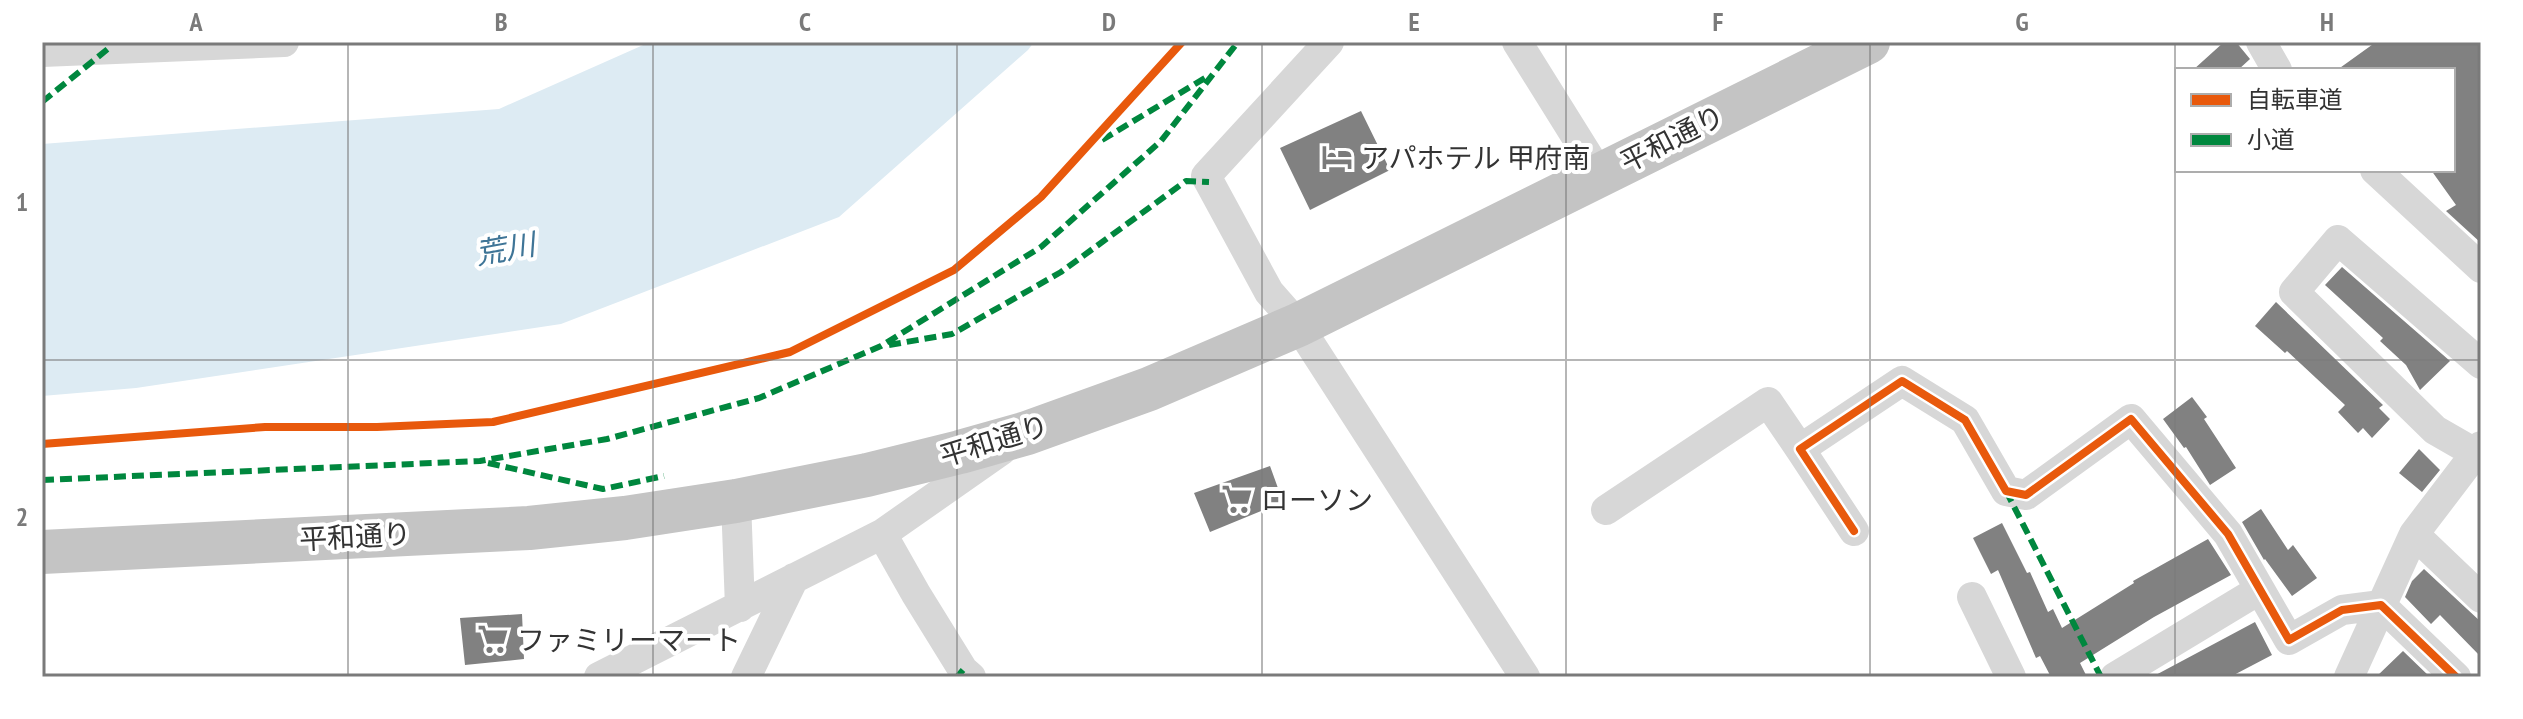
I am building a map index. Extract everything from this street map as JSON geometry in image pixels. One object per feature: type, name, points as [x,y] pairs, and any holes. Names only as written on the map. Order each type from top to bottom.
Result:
[{"type":"highway","name":"平和通り","points":[[42,552],[529,528],[625,518],[736,501],[867,475],[1027,433],[1149,389],[1298,325],[1868,42]]},
{"type":"street","points":[[42,52],[284,42]]},
{"type":"street","points":[[1329,42],[1206,176],[1269,292],[1298,325],[1525,677]]},
{"type":"street","points":[[1517,42],[1600,175]]},
{"type":"street","points":[[2261,42],[2276,68]]},
{"type":"street","points":[[2377,172],[2481,268]]},
{"type":"street","points":[[2349,677],[2414,534],[2478,449],[2435,430],[2294,292],[2338,240],[2481,364]]},
{"type":"street","points":[[1800,449],[1902,381],[1965,420],[2006,491],[2026,495],[2131,419],[2228,534],[2289,640],[2342,610],[2381,605]]},
{"type":"street","points":[[1606,510],[1768,402],[1854,531]]},
{"type":"street","points":[[599,677],[882,534],[1027,433]]},
{"type":"street","points":[[736,501],[740,607]]},
{"type":"street","points":[[882,534],[963,670],[971,677]]},
{"type":"street","points":[[2414,534],[2481,598]]},
{"type":"street","points":[[746,677],[794,578]]},
{"type":"street","points":[[2115,677],[2259,590]]},
{"type":"street","points":[[1972,597],[2011,677]]},
{"type":"street","points":[[2381,605],[2456,677]]},
{"type":"water","name":"荒川","points":[[650,42],[1034,42],[839,217],[561,324],[136,388],[42,396],[42,144],[499,109]]},
{"type":"building","points":[[2224,42],[2236,42],[2250,59],[2240,68],[2195,68]]},
{"type":"building","points":[[2376,42],[2481,42],[2481,243],[2446,211],[2456,205],[2432,172],[2455,172],[2455,68],[2340,68]]},
{"type":"building","points":[[1361,111],[1390,170],[1310,210],[1280,148]]},
{"type":"building","points":[[2342,267],[2450,361],[2420,390],[2406,365],[2380,341],[2383,338],[2325,285]]},
{"type":"building","points":[[2276,302],[2383,405],[2379,408],[2390,419],[2372,438],[2363,428],[2358,433],[2338,412],[2345,405],[2255,326]]},
{"type":"building","points":[[2192,397],[2236,468],[2210,485],[2186,447],[2163,419]]},
{"type":"building","points":[[2419,449],[2440,470],[2422,492],[2399,473]]},
{"type":"building","points":[[1270,466],[1283,502],[1210,532],[1194,493]]},
{"type":"building","points":[[2261,509],[2288,550],[2293,545],[2317,578],[2292,596],[2264,560],[2242,522]]},
{"type":"building","points":[[2002,523],[2048,612],[2053,609],[2062,628],[2133,581],[2208,539],[2231,575],[2154,617],[2080,663],[2087,677],[2051,677],[2040,656],[2036,658],[1998,570],[1991,574],[1973,538]]},
{"type":"building","points":[[2424,569],[2481,622],[2481,657],[2440,615],[2431,624],[2405,597],[2412,581]]},
{"type":"building","name":"ファミリーマート","points":[[522,614],[524,659],[465,665],[460,618]]},
{"type":"building","points":[[2255,622],[2272,655],[2230,677],[2152,677]]},
{"type":"building","points":[[2403,651],[2430,677],[2376,677]]},
{"type":"marked path","points":[[42,480],[480,461],[607,439],[759,398],[881,346],[1041,247],[1161,141],[1238,42]]},
{"type":"marked path","points":[[42,102],[109,48]]},
{"type":"marked path","points":[[1102,140],[1205,78]]},
{"type":"marked path","points":[[889,345],[952,334],[1061,272],[1186,181],[1209,182]]},
{"type":"marked path","points":[[488,463],[603,489],[664,476]]},
{"type":"marked path","points":[[2006,491],[2101,677]]},
{"type":"marked path","points":[[957,677],[963,670]]},
{"type":"cycle path","points":[[42,444],[265,427],[377,427],[493,422],[790,352],[954,270],[1041,197],[1182,42]]},
{"type":"cycle path","points":[[1854,531],[1800,449],[1902,381],[1965,420],[2006,491],[2026,495],[2131,419],[2228,534],[2289,640],[2342,610],[2381,605],[2456,677]]},
{"type":"place","name":"アパホテル 甲府南","points":[[1337,157]]},
{"type":"place","name":"ローソン","points":[[1237,499]]},
{"type":"place","name":"ファミリーマート","points":[[493,639]]}]
